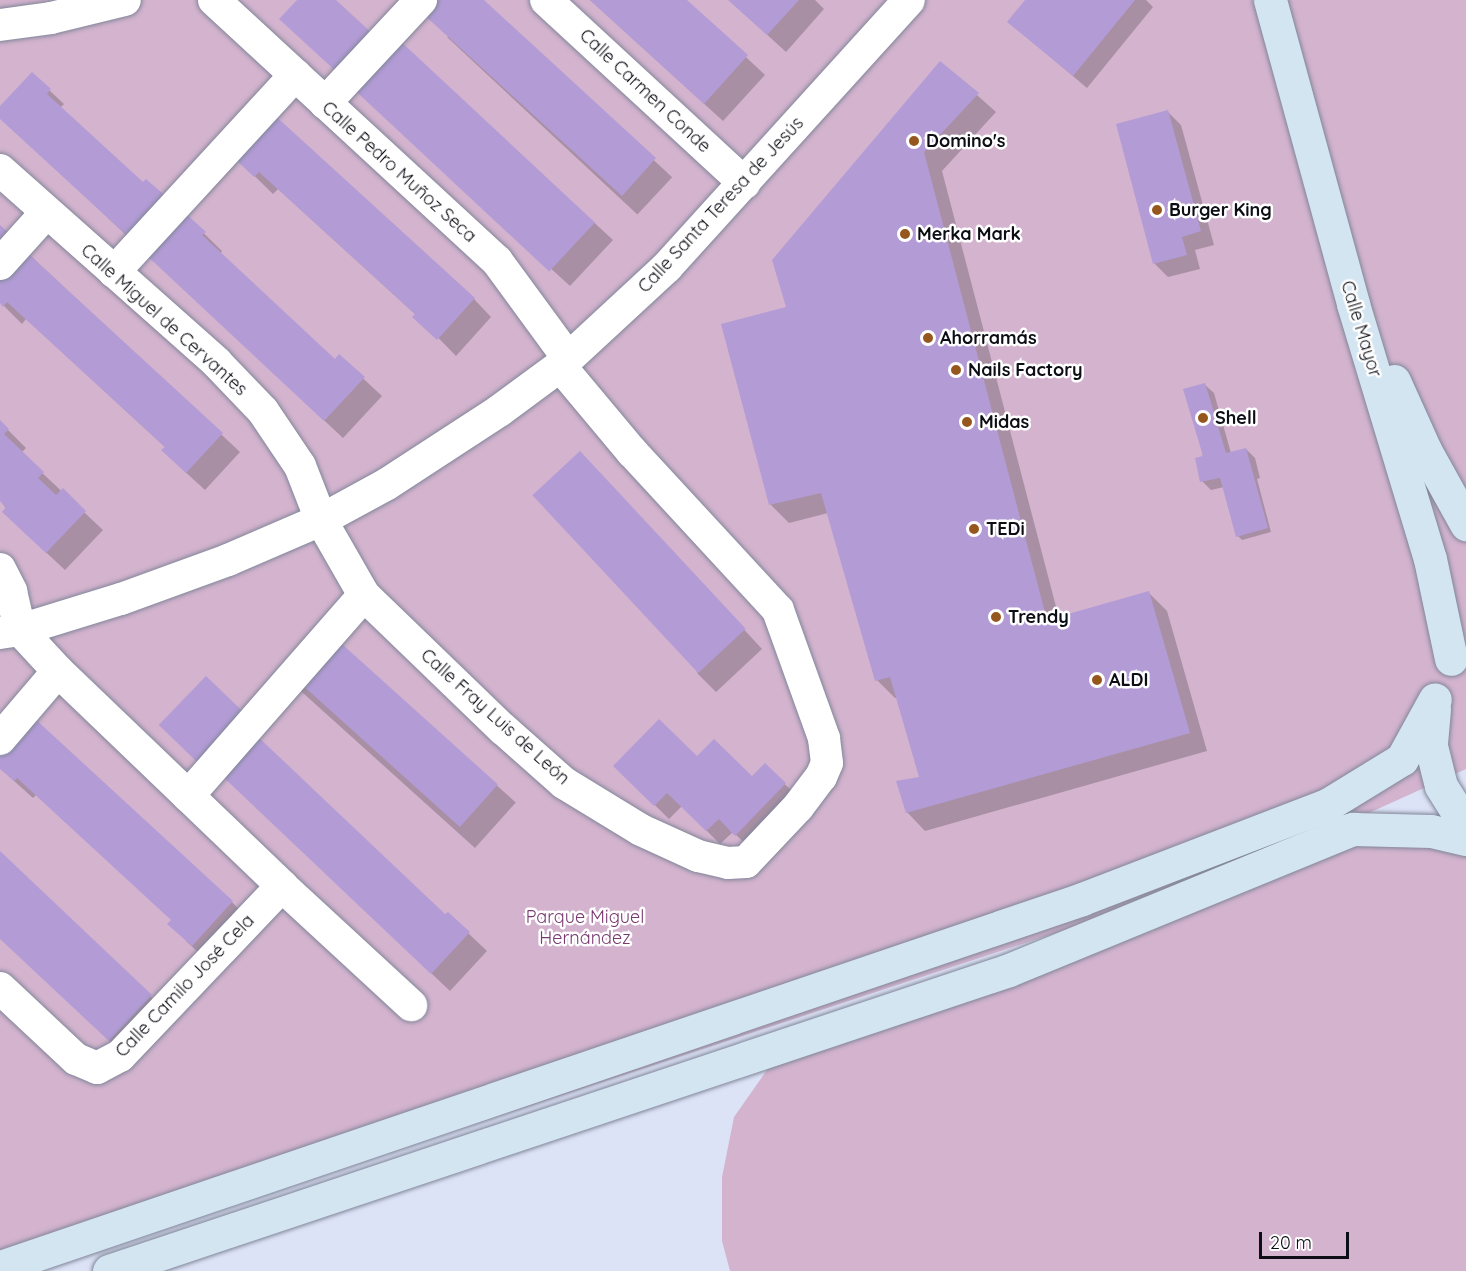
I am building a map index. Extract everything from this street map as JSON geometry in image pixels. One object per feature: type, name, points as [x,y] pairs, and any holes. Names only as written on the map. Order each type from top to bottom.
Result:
[{"type":"main road","name":"Calle Mayor","points":[[1270,0],[1353,304],[1458,652]]},
{"type":"main road","name":"Calle Mayor","points":[[1285,0],[1311,102],[1392,376],[1425,450],[1466,524]]},
{"type":"main road","points":[[0,1267],[1082,899],[1327,805],[1402,759],[1458,652]]},
{"type":"main road","points":[[1435,699],[1431,746],[1441,786],[1466,826]]},
{"type":"main road","points":[[1082,899],[1353,829],[1431,831],[1466,839]]},
{"type":"main road","points":[[109,1271],[1009,969],[1353,829]]},
{"type":"street","points":[[0,25],[51,18],[125,0]]},
{"type":"street","name":"Calle Pedro Muñoz Seca","points":[[214,0],[497,261],[564,362]]},
{"type":"street","points":[[325,103],[421,0]]},
{"type":"street","name":"Calle Carmen Conde","points":[[546,0],[744,183]]},
{"type":"street","name":"Calle Santa Teresa de Jesús","points":[[10,631],[132,595],[228,560],[321,520],[387,484],[499,411],[564,362],[667,267],[744,183],[894,5]]},
{"type":"street","points":[[114,272],[294,75]]},
{"type":"street","name":"Calle Miguel de Cervantes","points":[[0,170],[217,363],[263,411],[300,466],[321,520]]},
{"type":"street","points":[[0,264],[46,213]]},
{"type":"street","name":"Calle Fray Luis de León","points":[[321,520],[364,596],[564,783],[641,830],[698,856],[728,863],[746,862],[785,821],[821,777],[826,763],[824,738],[778,610],[632,452],[564,362]]},
{"type":"street","points":[[0,569],[11,591],[10,631],[58,671],[282,886],[411,1005]]},
{"type":"street","points":[[189,796],[364,596]]},
{"type":"street","points":[[0,739],[58,671]]},
{"type":"street","name":"Calle Camilo José Cela","points":[[0,988],[76,1059],[98,1068],[120,1056],[282,886]]},
{"type":"green space","name":"Parque Miguel Hernández","points":[[0,0],[1466,0],[1466,769],[1230,876],[1345,834],[1466,839],[1466,1271],[730,1271],[722,1241],[722,1177],[734,1117],[774,1060],[1220,879],[27,1271],[0,1271]]},
{"type":"building","points":[[297,0],[336,0],[375,36],[340,75],[279,19]]},
{"type":"building","points":[[432,0],[484,0],[656,158],[622,196],[421,12]]},
{"type":"building","points":[[590,0],[687,0],[748,55],[704,104]]},
{"type":"building","points":[[728,0],[799,0],[767,35]]},
{"type":"building","points":[[1025,0],[1135,0],[1073,76],[1007,22]]},
{"type":"building","points":[[396,37],[595,223],[549,272],[350,86]]},
{"type":"building","points":[[940,61],[979,93],[924,152],[1047,620],[1149,591],[1190,733],[906,813],[896,781],[919,777],[890,677],[875,681],[821,493],[769,505],[721,324],[786,307],[772,260]]},
{"type":"building","points":[[32,72],[51,89],[47,94],[143,182],[146,179],[169,199],[132,240],[0,119],[0,106]]},
{"type":"building","points":[[1168,110],[1201,231],[1182,237],[1187,255],[1153,264],[1116,124]]},
{"type":"building","points":[[270,111],[475,298],[437,340],[412,317],[415,314],[259,172],[254,177],[231,155]]},
{"type":"building","points":[[182,210],[206,232],[202,235],[335,359],[339,354],[365,377],[324,421],[143,252]]},
{"type":"building","points":[[0,225],[11,235],[0,247]]},
{"type":"building","points":[[23,249],[223,433],[186,473],[161,450],[165,447],[7,302],[3,307],[0,303],[0,274]]},
{"type":"building","points":[[1205,383],[1226,453],[1246,448],[1268,528],[1236,537],[1220,478],[1200,482],[1195,458],[1203,456],[1183,389]]},
{"type":"building","points":[[0,420],[9,429],[4,434],[44,472],[38,478],[56,495],[63,488],[86,511],[46,553],[2,512],[6,507],[0,501]]},
{"type":"building","points":[[580,451],[746,629],[698,673],[532,495]]},
{"type":"building","points":[[333,636],[498,785],[460,827],[295,678]]},
{"type":"building","points":[[206,676],[247,716],[200,765],[159,725]]},
{"type":"building","points":[[33,717],[233,901],[192,946],[167,924],[171,920],[17,778],[14,781],[0,769],[0,754]]},
{"type":"building","points":[[659,719],[697,756],[714,739],[752,776],[765,763],[786,783],[735,836],[719,819],[706,831],[667,793],[654,806],[613,766]]},
{"type":"building","points":[[255,734],[445,914],[448,912],[470,932],[431,974],[219,773]]},
{"type":"building","points":[[0,851],[152,995],[109,1041],[0,939]]},
{"type":"place","name":"Domino's","points":[[914,141]]},
{"type":"place","name":"Burger King","points":[[1157,210]]},
{"type":"place","name":"Merka Mark","points":[[905,234]]},
{"type":"place","name":"Ahorramás","points":[[928,338]]},
{"type":"place","name":"Nails Factory","points":[[956,370]]},
{"type":"place","name":"Shell","points":[[1203,418]]},
{"type":"place","name":"Midas","points":[[967,422]]},
{"type":"place","name":"TEDi","points":[[974,529]]},
{"type":"place","name":"Trendy","points":[[996,617]]},
{"type":"place","name":"ALDI","points":[[1097,680]]}]
